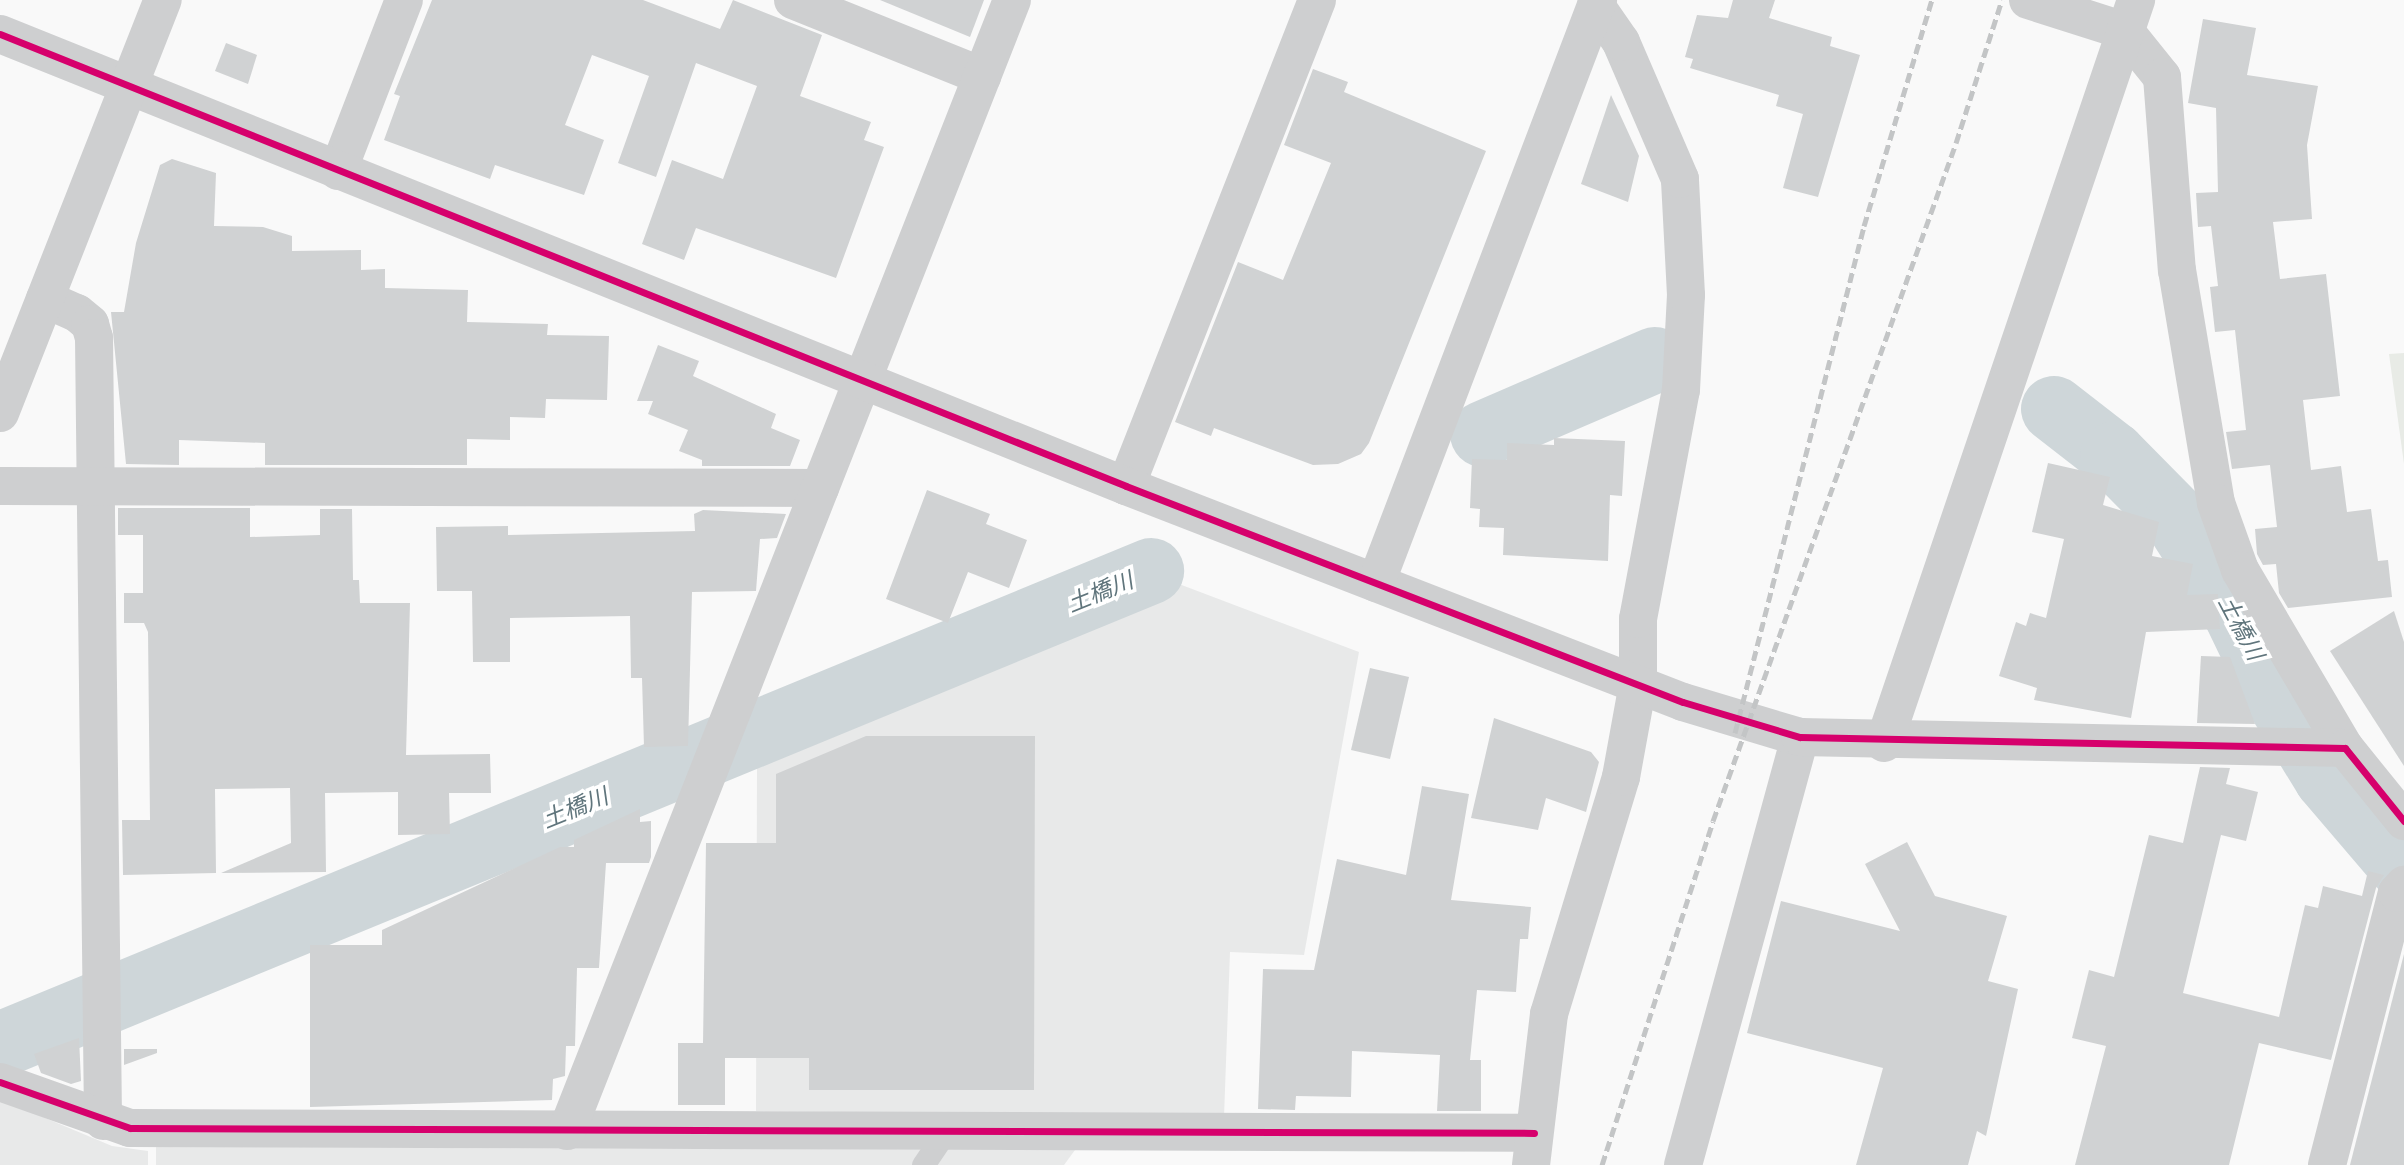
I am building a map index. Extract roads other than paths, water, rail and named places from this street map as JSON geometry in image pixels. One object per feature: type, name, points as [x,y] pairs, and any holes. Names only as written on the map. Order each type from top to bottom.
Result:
[{"type":"street","points":[[0,413],[163,0]]},
{"type":"street","points":[[338,171],[404,0]]},
{"type":"street","points":[[793,0],[982,76]]},
{"type":"street","points":[[566,1130],[1012,0]]},
{"type":"street","points":[[1126,486],[1317,0]]},
{"type":"street","points":[[2028,0],[2131,16]]},
{"type":"street","points":[[1376,583],[1597,3]]},
{"type":"street","points":[[0,1082],[103,1121],[130,1128],[946,1131],[1533,1149],[1549,1014],[1621,777],[1638,684],[1638,619],[1681,390],[1686,295],[1680,179],[1620,42],[1597,3]]},
{"type":"street","points":[[1884,743],[2131,16]]},
{"type":"street","points":[[2131,16],[2162,77],[2177,270],[2216,503],[2240,570],[2345,748],[2404,821]]},
{"type":"street","points":[[0,34],[1126,486],[1638,684],[1800,737],[1884,743],[2345,748]]},
{"type":"street","points":[[45,299],[77,313],[90,324],[94,338],[98,485],[103,1121]]},
{"type":"street","points":[[0,486],[820,488]]},
{"type":"street","points":[[1683,1165],[1800,737]]},
{"type":"street","points":[[2327,1165],[2397,893],[2404,885]]},
{"type":"lane","points":[[923,1165],[946,1131]]},
{"type":"waterway","name":"土橋川","points":[[1483,434],[1655,360]]},
{"type":"waterway","name":"土橋川","points":[[2054,409],[2113,455],[2177,520],[2236,613],[2273,690],[2327,778],[2404,868]]},
{"type":"waterway","name":"土橋川","points":[[0,1045],[1151,571]]},
{"type":"railway","points":[[1735,733],[1864,226],[1932,0]]},
{"type":"railway","points":[[1602,1165],[1713,821],[1956,143],[2002,0]]}]
